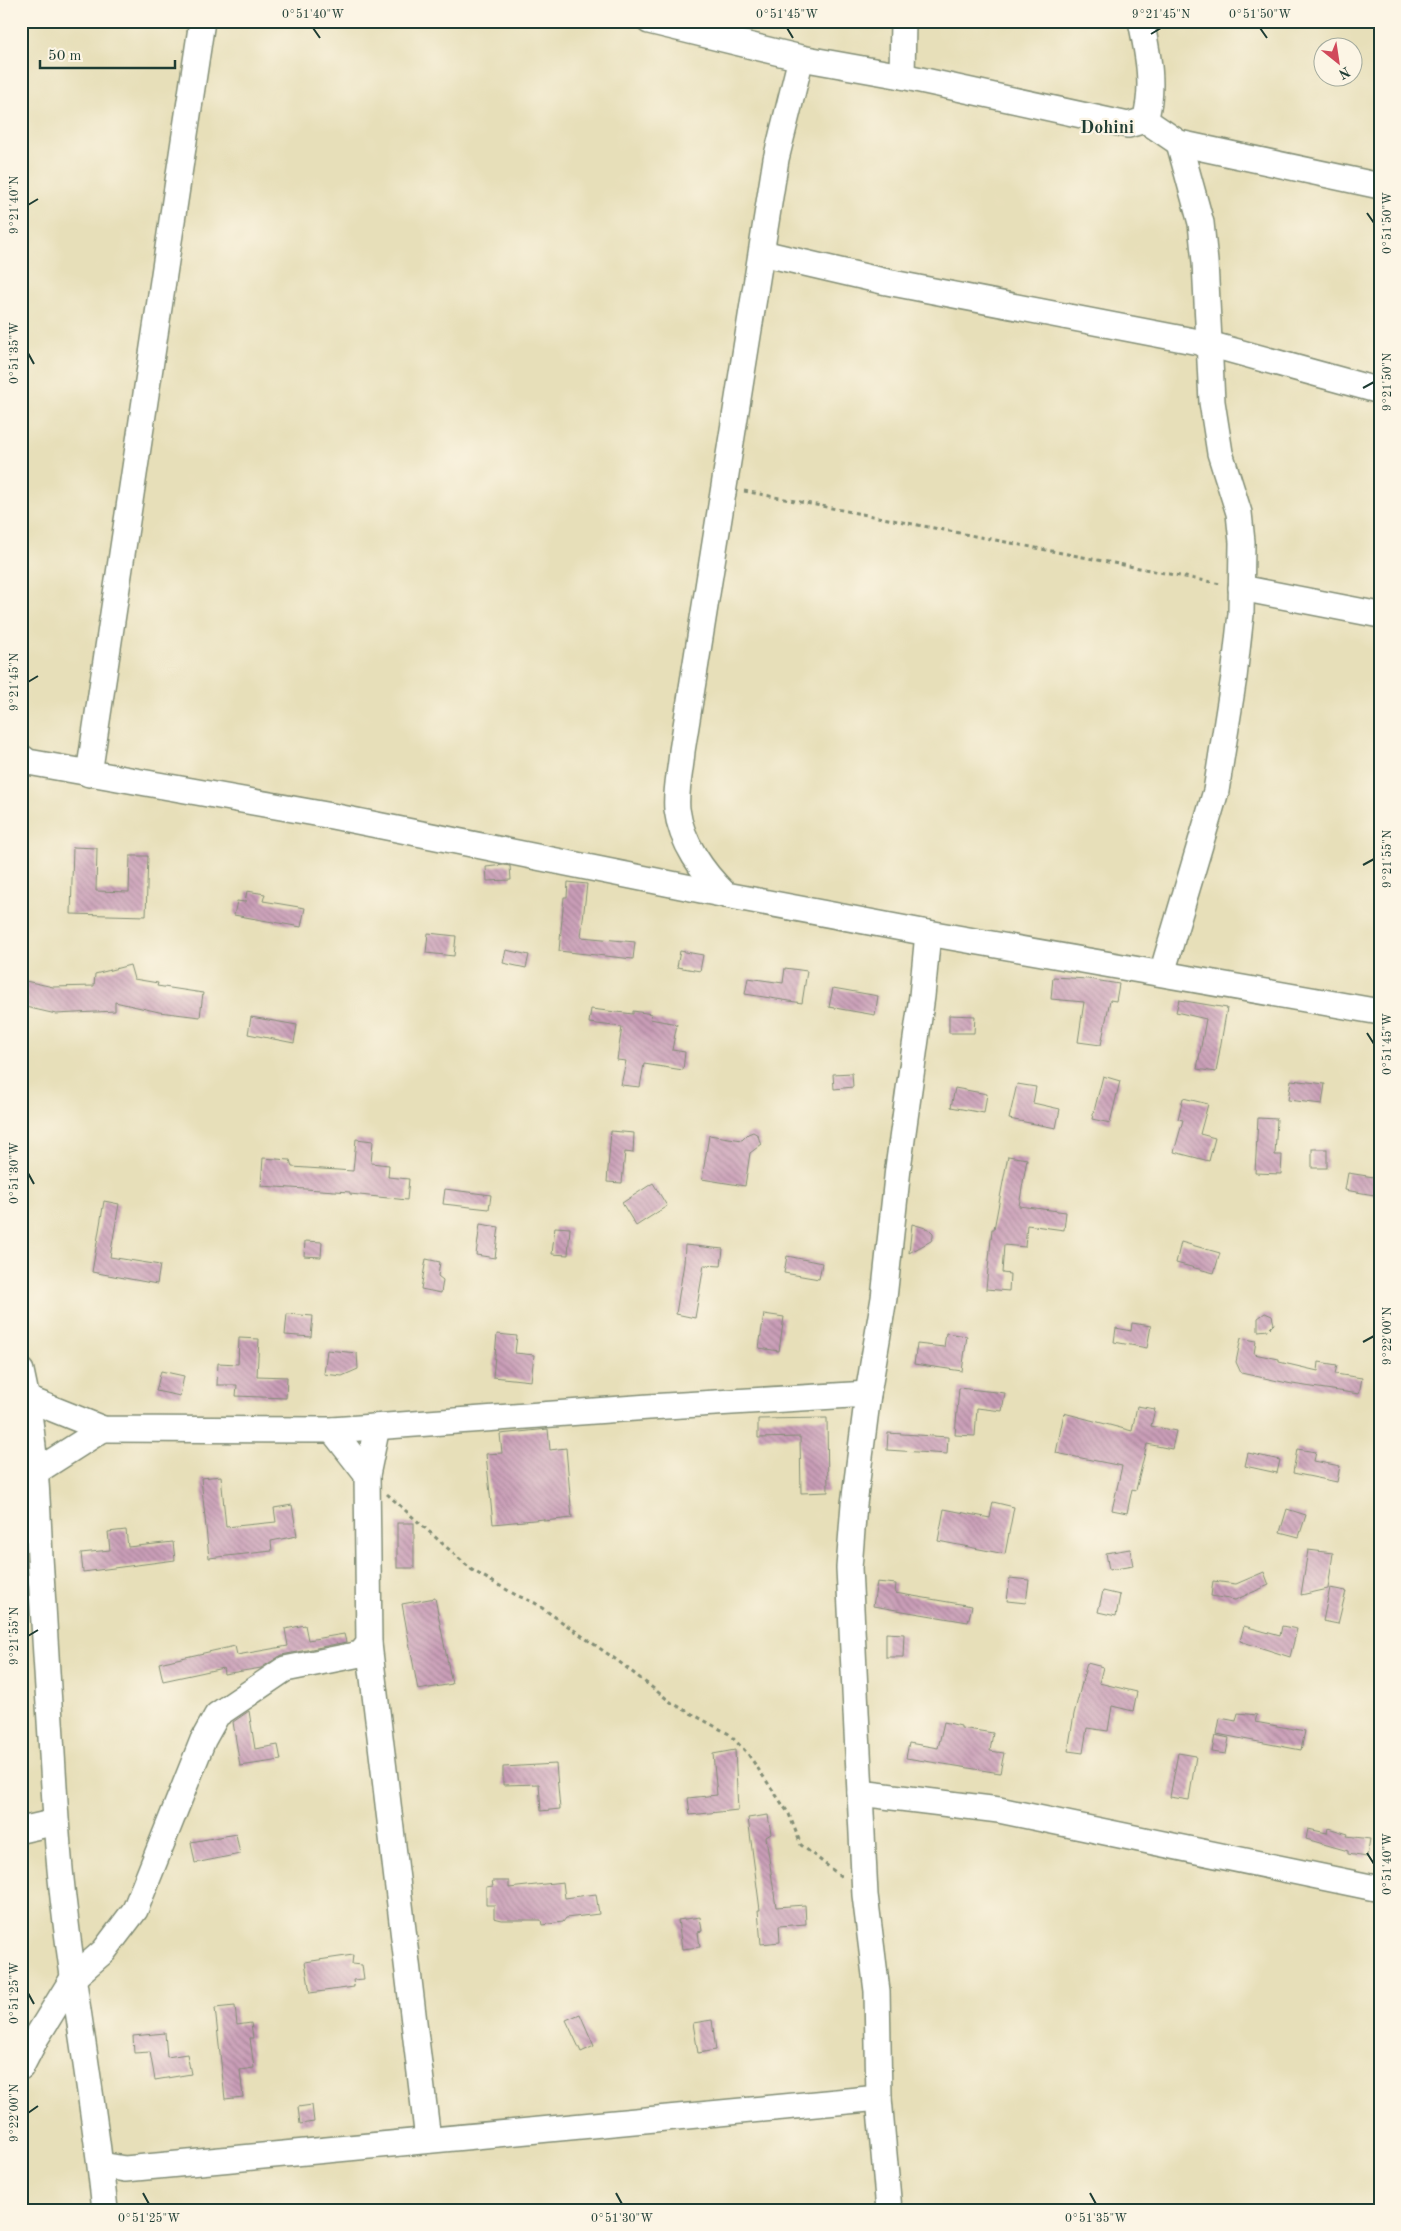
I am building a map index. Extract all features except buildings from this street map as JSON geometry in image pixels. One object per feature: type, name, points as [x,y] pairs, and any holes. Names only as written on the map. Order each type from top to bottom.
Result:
[{"type":"street","points":[[88,774],[202,21]]},
{"type":"street","points":[[649,21],[801,58],[902,76],[1128,125],[1137,124],[1145,120],[1148,109],[1150,79],[1140,21]]},
{"type":"street","points":[[902,76],[903,21]]},
{"type":"street","points":[[726,895],[712,881],[693,854],[677,809],[682,751],[776,159],[801,58]]},
{"type":"street","points":[[1145,120],[1160,132],[1179,143],[1380,186]]},
{"type":"street","points":[[1162,973],[1216,790],[1234,677],[1242,588],[1242,542],[1239,513],[1218,445],[1212,402],[1205,262],[1201,223],[1179,143]]},
{"type":"street","points":[[762,253],[887,282],[1209,344],[1380,391]]},
{"type":"street","points":[[1242,588],[1380,615]]},
{"type":"street","points":[[23,761],[332,816],[928,934],[1380,1012]]},
{"type":"street","points":[[888,2210],[879,2098],[877,1991],[865,1895],[849,1568],[854,1504],[868,1394],[884,1298],[898,1168],[922,996],[928,934]]},
{"type":"street","points":[[21,1371],[28,1398],[34,1474],[30,1530],[56,1822],[73,1978],[101,2165],[105,2210]]},
{"type":"street","points":[[28,1398],[104,1429],[332,1430],[640,1407],[868,1394]]},
{"type":"street","points":[[377,1427],[366,1475],[369,1644],[428,2140]]},
{"type":"street","points":[[34,1474],[104,1429]]},
{"type":"street","points":[[332,1430],[366,1475]]},
{"type":"street","points":[[21,2067],[36,2038],[73,1978],[104,1951],[135,1910],[203,1740],[217,1715],[285,1669],[360,1654],[369,1644]]},
{"type":"street","points":[[860,1793],[999,1810],[1380,1889]]},
{"type":"street","points":[[21,1830],[56,1822]]},
{"type":"street","points":[[101,2165],[125,2169],[879,2098]]},
{"type":"path","points":[[725,488],[1242,588]]},
{"type":"path","points":[[366,1475],[472,1570],[516,1595],[535,1603],[672,1703],[729,1734],[748,1754],[788,1814],[801,1845],[865,1895]]},
{"type":"district","name":"Dohini","points":[[1107,128]]}]
